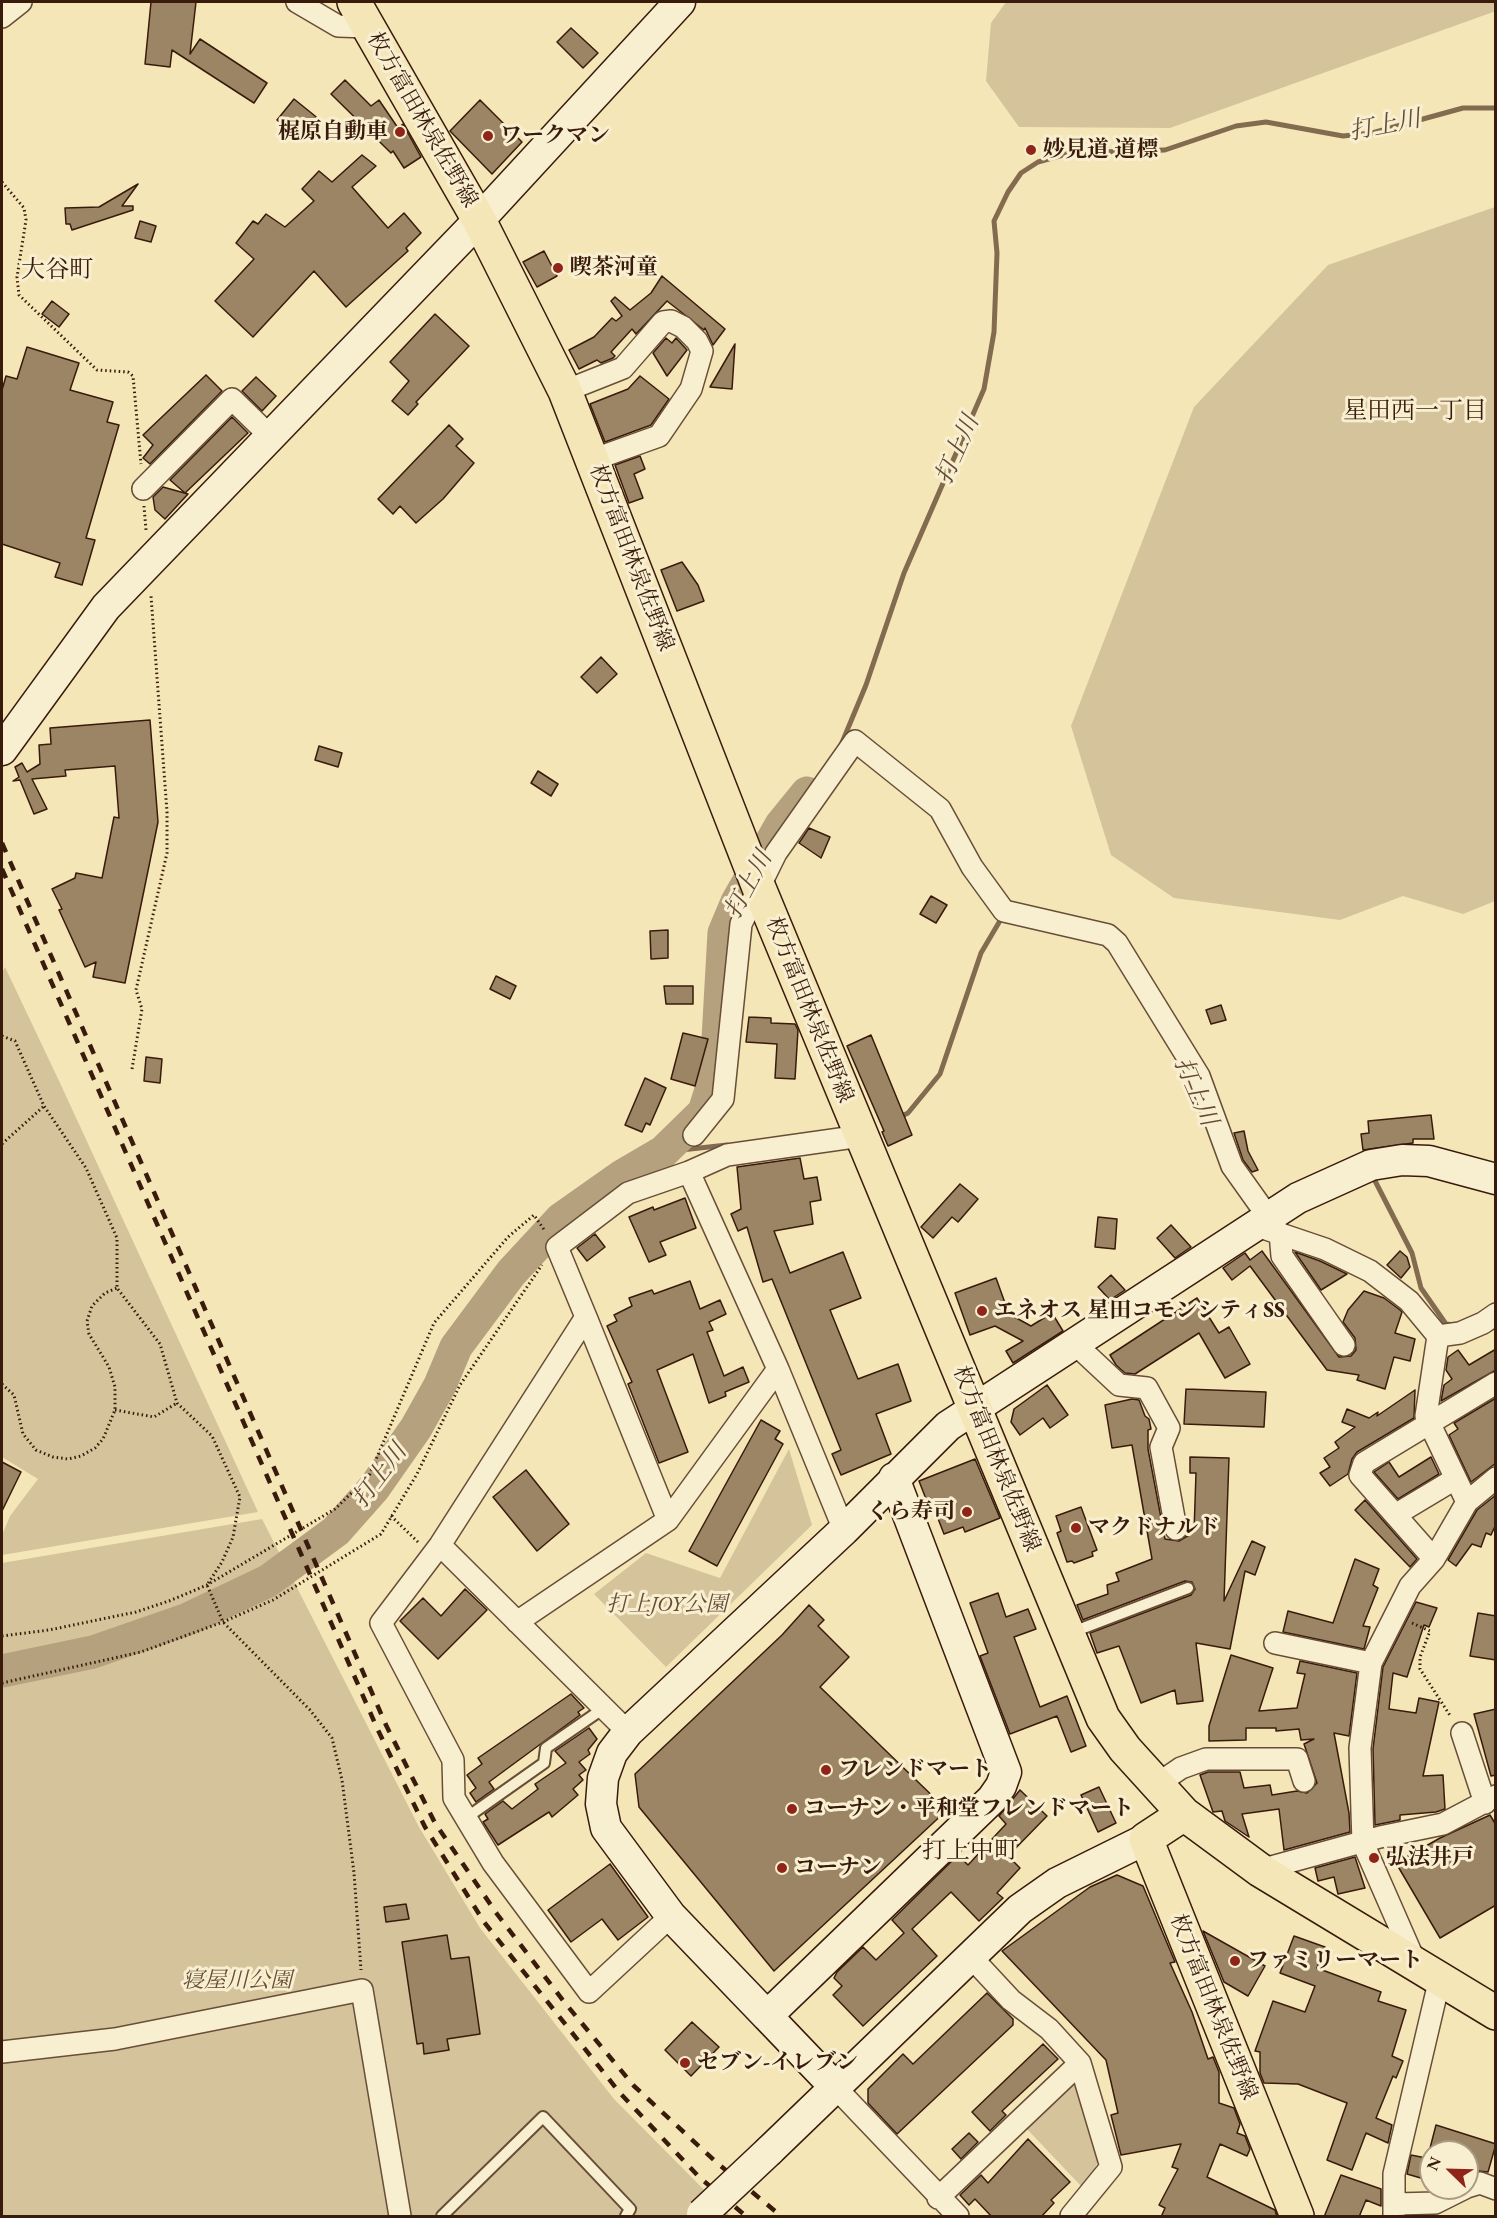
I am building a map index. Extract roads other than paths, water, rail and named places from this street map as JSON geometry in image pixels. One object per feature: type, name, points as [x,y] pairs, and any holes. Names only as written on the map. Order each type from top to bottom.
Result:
[{"type":"main road","name":"枚方富田林泉佐野線","points":[[361,14],[479,220],[565,392],[759,888],[1103,1718],[1125,1749],[1184,1814],[1260,1870],[1496,2013]]},
{"type":"main road","points":[[1146,1839],[1184,1814]]},
{"type":"main road","name":"枚方富田林泉佐野線","points":[[1146,1839],[1297,2217]]},
{"type":"street","points":[[2,17],[21,2]]},
{"type":"street","points":[[297,2],[338,26],[361,14]]},
{"type":"street","points":[[2,750],[106,607],[479,220],[680,2]]},
{"type":"street","points":[[565,392],[623,368],[663,322],[671,321],[683,327],[697,341],[702,351],[691,389],[658,436],[592,460]]},
{"type":"street","points":[[143,489],[232,399],[270,436]]},
{"type":"street","points":[[694,1135],[723,1099],[741,924],[776,853],[855,741],[940,809],[972,867],[1004,911],[1108,935],[1117,943],[1199,1076],[1232,1166],[1269,1225],[1282,1257],[1344,1345]]},
{"type":"street","points":[[668,1520],[557,1247],[628,1193],[689,1172],[728,1155],[861,1136]]},
{"type":"street","points":[[958,2217],[671,1916],[606,1828],[601,1804],[603,1778],[612,1754],[628,1732],[844,1530],[948,1426],[1074,1342],[1269,1225],[1298,1198],[1371,1165],[1402,1160],[1430,1161],[1496,1179]]},
{"type":"street","points":[[689,1172],[778,1369],[844,1530]]},
{"type":"street","points":[[1269,1225],[1370,1271],[1408,1301],[1438,1336],[1426,1416],[1467,1502]]},
{"type":"street","points":[[1438,1336],[1460,1333],[1483,1323],[1496,1314]]},
{"type":"street","points":[[586,1317],[436,1551],[381,1623],[453,1760],[454,1798],[493,1863],[589,1992],[671,1916]]},
{"type":"street","points":[[1074,1342],[1119,1385],[1147,1388],[1153,1398],[1169,1428],[1161,1447],[1176,1529]]},
{"type":"street","points":[[517,1622],[668,1520],[778,1369]]},
{"type":"street","points":[[1434,1559],[1360,1475],[1364,1463],[1496,1383]]},
{"type":"street","points":[[767,2016],[992,1799],[1001,1786],[1006,1772],[894,1478]]},
{"type":"street","points":[[1441,2200],[1395,2210],[1394,2174],[1428,1971],[1363,1843],[1360,1748],[1371,1663],[1410,1586],[1434,1559],[1467,1502],[1496,1478]]},
{"type":"street","points":[[1395,1515],[1455,1479]]},
{"type":"street","points":[[436,1551],[517,1622],[628,1732]]},
{"type":"street","points":[[1275,1643],[1371,1663]]},
{"type":"street","points":[[1260,1870],[1443,1824],[1490,1799],[1462,1733]]},
{"type":"street","points":[[1156,1785],[1181,1768],[1206,1759],[1297,1759],[1304,1781]]},
{"type":"street","points":[[701,2215],[1020,1909],[1057,1883],[1146,1839]]},
{"type":"street","points":[[971,1957],[1011,2000],[1049,2028],[1080,2063],[1111,2167],[1071,2217]]},
{"type":"street","points":[[2,2052],[115,2039],[362,1990],[400,2217]]},
{"type":"street","points":[[938,2198],[1080,2063]]},
{"type":"street","points":[[1479,2183],[1496,2189]]},
{"type":"lane","points":[[1067,1634],[1188,1588]]},
{"type":"lane","points":[[466,1818],[544,1762],[546,1748],[604,1708]]},
{"type":"lane","points":[[442,2217],[543,2118],[630,2209],[626,2217]]},
{"type":"waterway","name":"打上川","points":[[841,745],[866,685],[904,573],[984,389],[994,332],[997,253],[994,221],[1008,192],[1021,173],[1038,162],[1070,153],[1165,150],[1236,126],[1266,122],[1343,136],[1372,133],[1463,108],[1496,108]]},
{"type":"waterway","name":"打上川","points":[[2,1671],[93,1652],[188,1619],[268,1581],[336,1531],[374,1488],[416,1428],[440,1385],[456,1347],[511,1273],[561,1219],[622,1176],[663,1152],[704,1112],[716,1074],[724,933],[737,902],[781,825],[807,793]]},
{"type":"waterway","name":"打上川","points":[[900,1117],[908,1113],[940,1074],[981,953],[1001,919],[1005,920]]},
{"type":"waterway","name":"打上川","points":[[663,1152],[727,1145]]},
{"type":"waterway","name":"打上川","points":[[1372,1175],[1412,1253],[1421,1288],[1446,1324],[1455,1325]]},
{"type":"railway","points":[[2,843],[386,1725],[435,1823],[497,1914],[565,2003],[634,2086],[716,2162],[781,2216]]},
{"type":"railway","points":[[2,869],[377,1728],[425,1827],[484,1922],[620,2093],[700,2178],[746,2216]]},
{"type":"place","name":"梶原自動車","points":[[400,132]]},
{"type":"place","name":"ワークマン","points":[[488,136]]},
{"type":"place","name":"妙見道 道標","points":[[1031,150]]},
{"type":"place","name":"喫茶河童","points":[[558,268]]},
{"type":"place","name":"エネオス 星田コモンシティSS","points":[[982,1311]]},
{"type":"place","name":"くら寿司","points":[[967,1512]]},
{"type":"place","name":"マクドナルド","points":[[1076,1528]]},
{"type":"place","name":"フレンドマート","points":[[826,1770]]},
{"type":"place","name":"コーナン・平和堂フレンドマート","points":[[792,1809]]},
{"type":"place","name":"弘法井戸","points":[[1374,1858]]},
{"type":"place","name":"コーナン","points":[[782,1868]]},
{"type":"place","name":"ファミリーマート","points":[[1235,1961]]},
{"type":"place","name":"セブン-イレブン","points":[[685,2063]]},
{"type":"district","name":"大谷町","points":[[57,270]]},
{"type":"district","name":"星田西一丁目","points":[[1415,411]]},
{"type":"district","name":"打上中町","points":[[970,1851]]},
{"type":"park label","name":"打上JOY公園","points":[[667,1605]]},
{"type":"park label","name":"寝屋川公園","points":[[237,1981]]}]
